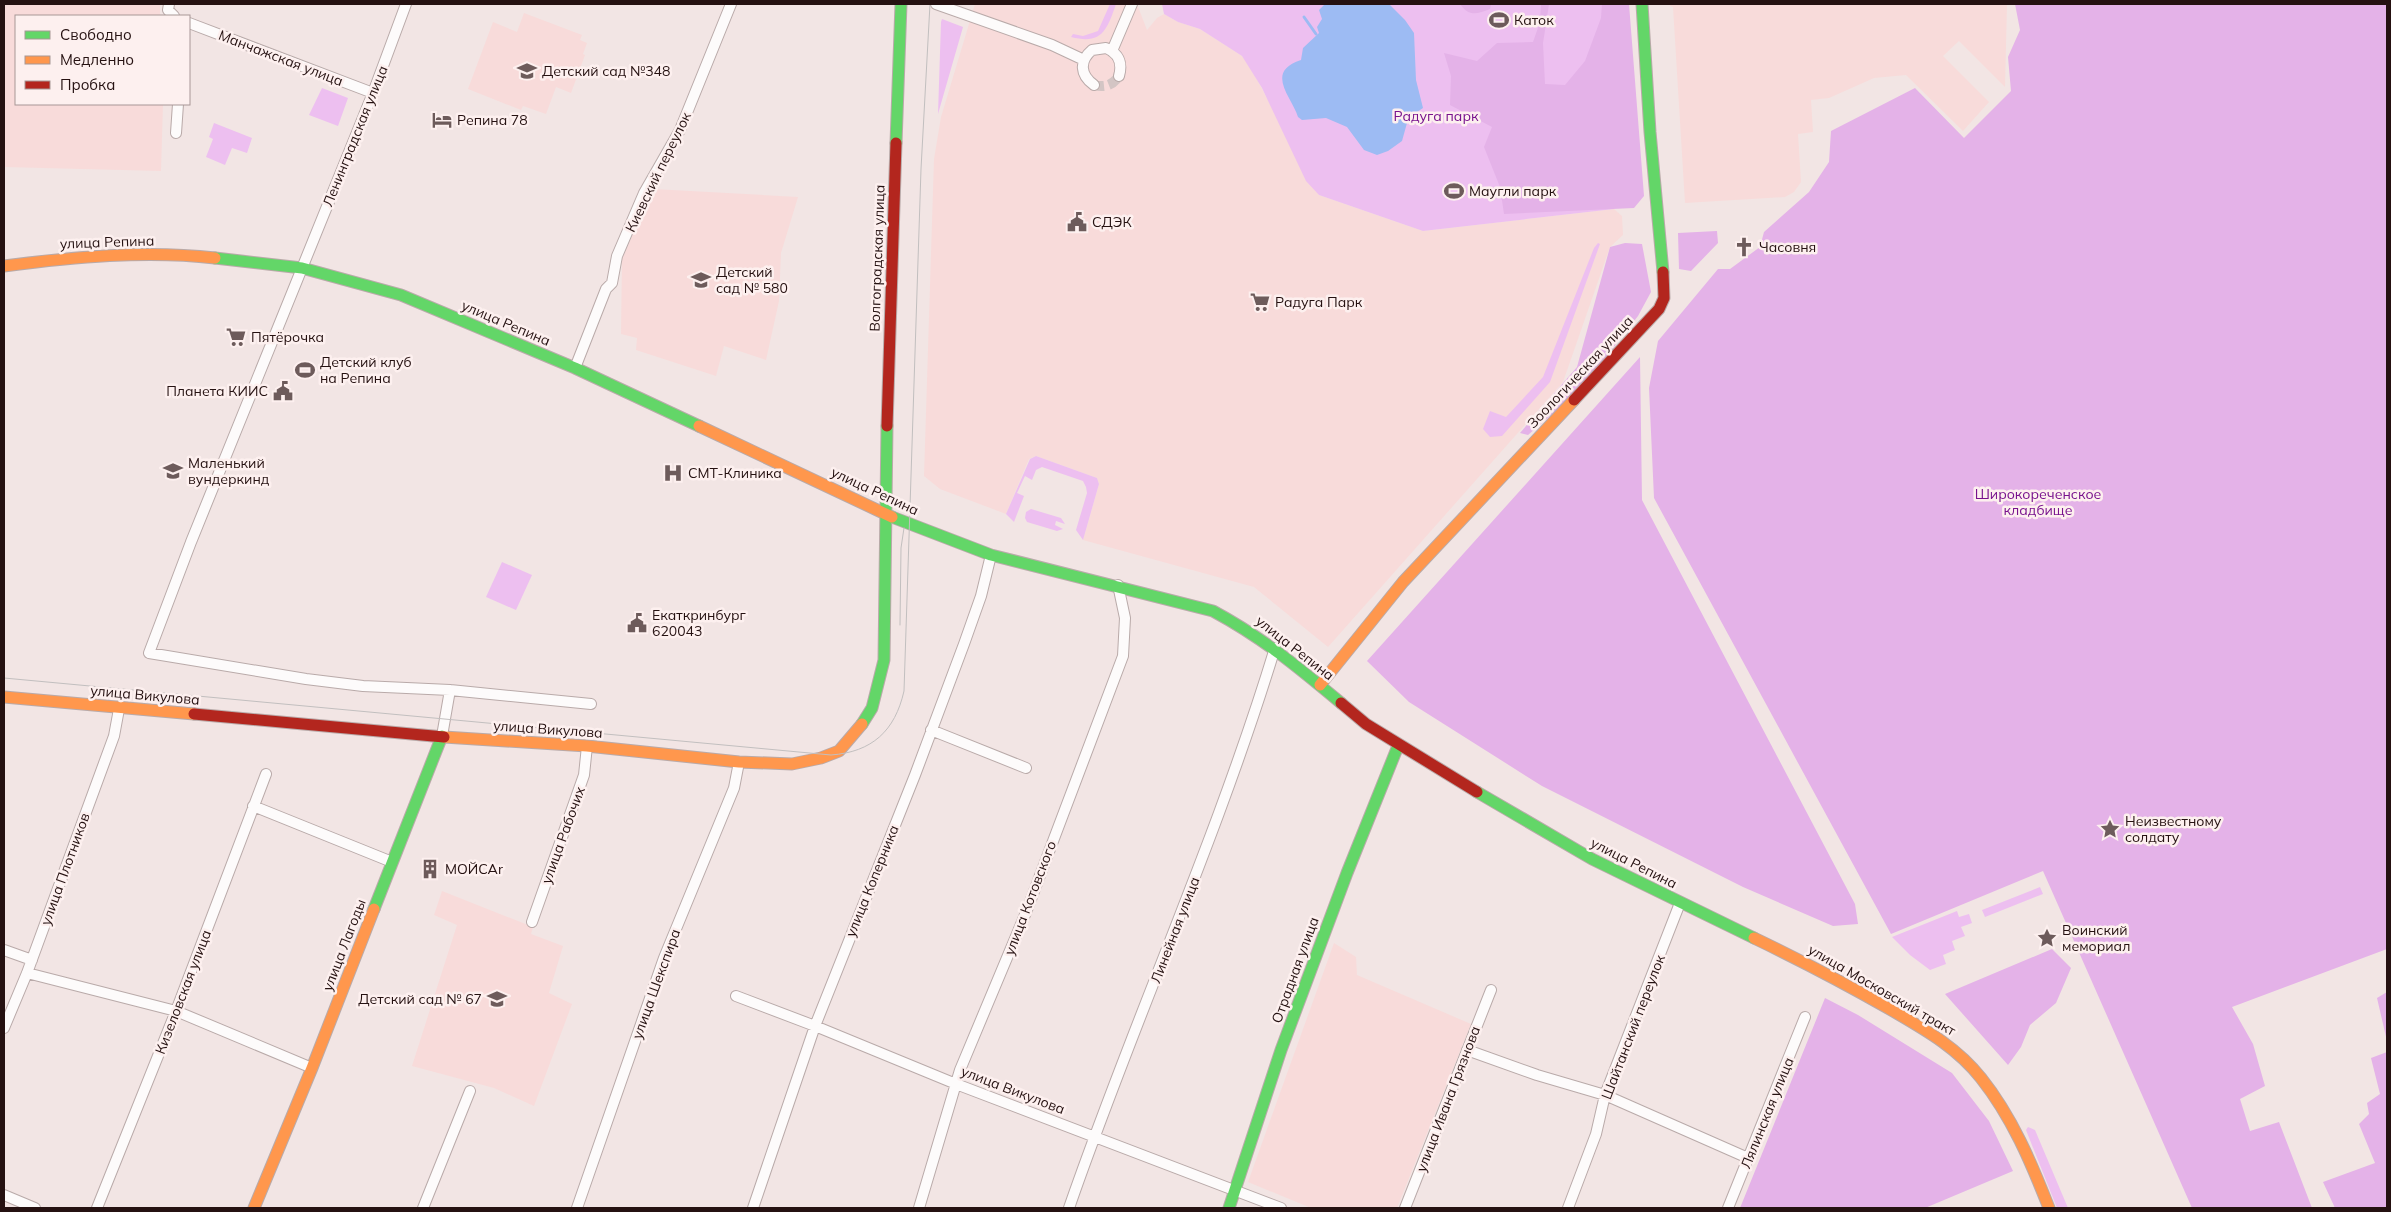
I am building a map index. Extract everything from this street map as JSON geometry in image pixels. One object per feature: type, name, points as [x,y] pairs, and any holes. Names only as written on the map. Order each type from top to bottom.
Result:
[{"type":"street","points":[[169,4],[168,10],[173,15]]},
{"type":"street","name":"Ленинградская улица","points":[[406,4],[373,93],[195,533],[149,653],[306,679],[363,686],[450,690]]},
{"type":"street","name":"Киевский переулок","points":[[575,368],[606,290],[612,283],[617,256],[644,193],[680,130],[731,4]]},
{"type":"street","name":"Волгоградская улица","points":[[885,514],[901,4]]},
{"type":"street","points":[[936,4],[1052,45],[1084,60]]},
{"type":"street","points":[[1112,50],[1132,4]]},
{"type":"street","name":"Зоологическая улица","points":[[1320,685],[1403,582],[1659,308],[1664,298],[1664,280],[1650,132],[1642,4]]},
{"type":"street","name":"Манчажская улица","points":[[190,23],[373,93]]},
{"type":"street","points":[[1094,85],[1084,75],[1084,60],[1087,54],[1099,48],[1112,50],[1120,62],[1119,76]]},
{"type":"street","points":[[176,133],[178,105]]},
{"type":"street","name":"улица Репина","points":[[4,266],[81,256],[195,256],[302,268],[401,295],[575,368],[885,514],[991,555],[1118,585],[1213,611],[1245,628],[1275,648],[1366,724],[1398,746],[1532,826],[1592,859],[1680,903]]},
{"type":"street","name":"улица Викулова","points":[[4,697],[119,709],[587,746],[739,762],[792,764],[821,758],[839,751],[850,741],[866,720],[880,683],[884,660],[885,514]]},
{"type":"street","name":"улица Коперника","points":[[753,1208],[815,1026],[932,730],[981,596],[991,555]]},
{"type":"street","name":"улица Котовского","points":[[919,1208],[956,1084],[1027,910],[1123,656],[1124,618],[1118,585]]},
{"type":"street","name":"Линейная улица","points":[[1069,1208],[1094,1137],[1215,828],[1275,648]]},
{"type":"street","points":[[450,690],[591,704]]},
{"type":"street","name":"улица Лагоды","points":[[254,1208],[312,1068],[442,736],[450,690]]},
{"type":"street","name":"улица Плотников","points":[[4,1028],[32,960],[114,736],[119,709]]},
{"type":"street","points":[[932,730],[1026,768]]},
{"type":"street","name":"улица Рабочих","points":[[532,922],[585,772],[587,746]]},
{"type":"street","name":"Отрадная улица","points":[[1229,1208],[1281,1050],[1384,775],[1398,746]]},
{"type":"street","name":"улица Шекспира","points":[[576,1208],[664,958],[734,788],[739,762]]},
{"type":"street","name":"Кизеловская улица","points":[[97,1208],[176,1011],[266,774]]},
{"type":"street","points":[[253,806],[392,862]]},
{"type":"street","name":"Шайтанский переулок","points":[[1568,1208],[1596,1134],[1605,1095],[1680,903]]},
{"type":"street","name":"улица Московский тракт","points":[[1680,903],[1823,971],[1944,1041],[1961,1054],[1990,1088],[2005,1110],[2029,1157],[2049,1208]]},
{"type":"street","points":[[4,950],[32,960]]},
{"type":"street","points":[[27,973],[176,1011],[312,1068]]},
{"type":"street","name":"улица Ивана Грязнова","points":[[1405,1208],[1491,990]]},
{"type":"street","name":"улица Викулова","points":[[736,996],[956,1084],[1280,1208]]},
{"type":"street","name":"Лялинская улица","points":[[1728,1208],[1805,1017]]},
{"type":"street","points":[[1467,1050],[1537,1075],[1605,1095],[1748,1158]]},
{"type":"street","points":[[423,1208],[470,1091]]},
{"type":"street","points":[[4,1195],[35,1208]]},
{"type":"shaded area","points":[[4,4],[160,4],[160,15],[15,15],[15,105],[163,105],[161,171],[4,167]]},
{"type":"shaded area","name":"Радуга Парк","points":[[975,4],[1137,4],[1147,30],[1157,18],[1164,14],[1178,22],[1200,29],[1242,56],[1248,63],[1319,195],[1423,231],[1614,209],[1622,216],[1623,235],[1610,247],[1563,382],[1328,647],[1254,587],[1083,540],[1099,484],[1097,478],[1036,456],[1029,459],[1006,514],[940,489],[924,476],[934,159],[941,117]]},
{"type":"shaded area","points":[[1670,4],[2007,4],[2005,87],[1959,41],[1943,56],[1989,102],[1963,131],[1906,75],[1874,78],[1829,98],[1811,100],[1813,132],[1798,134],[1801,182],[1794,192],[1785,197],[1685,203],[1673,7]]},
{"type":"shaded area","name":"Детский сад №348","points":[[524,13],[582,35],[580,40],[587,43],[583,54],[585,55],[571,93],[556,87],[546,114],[523,106],[521,110],[468,89],[493,22],[517,32]]},
{"type":"shaded area","name":"Детский сад № 580","points":[[653,189],[798,197],[781,253],[779,301],[766,360],[724,346],[716,376],[636,350],[637,338],[621,334],[622,259]]},
{"type":"shaded area","name":"Детский сад № 67","points":[[442,891],[533,927],[531,934],[563,946],[549,993],[572,1004],[534,1106],[494,1088],[412,1066],[457,925],[434,915]]},
{"type":"shaded area","points":[[1334,943],[1356,957],[1357,975],[1471,1024],[1397,1208],[1311,1208],[1248,1182]]},
{"type":"green space","points":[[1110,4],[1116,4],[1110,21],[1102,33],[1090,39],[1071,37],[1073,34],[1083,36],[1098,31]]},
{"type":"green space","name":"Радуга парк","points":[[1162,4],[1609,4],[1614,209],[1423,231],[1319,195],[1306,181],[1262,88],[1242,56],[1200,29],[1178,22],[1164,14]]},
{"type":"green space","points":[[1460,4],[1491,4],[1490,9],[1470,13]]},
{"type":"green space","points":[[1541,4],[1549,4],[1543,43],[1545,84],[1565,85],[1585,61],[1601,18],[1602,4],[1629,4],[1644,196],[1634,208],[1504,214],[1500,187],[1484,147],[1492,127],[1450,105],[1451,76],[1444,53],[1477,61],[1497,43],[1533,42],[1540,22]]},
{"type":"green space","name":"Широкореченское кладбище","points":[[2015,4],[2387,4],[2387,949],[2232,1007],[2253,1044],[2265,1086],[2240,1099],[2250,1131],[2279,1122],[2312,1208],[2192,1208],[2043,871],[1891,934],[1654,498],[1649,388],[1658,341],[1718,269],[1730,269],[1760,247],[1764,232],[1809,192],[1829,162],[1831,131],[1915,88],[1964,138],[2011,91],[2008,57],[2020,30]]},
{"type":"green space","points":[[942,19],[963,27],[938,114],[941,22]]},
{"type":"green space","points":[[322,88],[348,98],[338,126],[309,115]]},
{"type":"green space","points":[[214,123],[252,138],[247,153],[232,148],[225,165],[206,157],[213,139],[209,137]]},
{"type":"green space","points":[[1717,231],[1718,243],[1691,271],[1679,269],[1678,233]]},
{"type":"green space","points":[[1598,243],[1600,244],[1550,382],[1502,436],[1490,437],[1483,429],[1490,411],[1506,417],[1543,377],[1594,248]]},
{"type":"green space","points":[[1625,243],[1642,244],[1651,292],[1638,316],[1581,389],[1528,435],[1520,433],[1577,367],[1610,247]]},
{"type":"green space","points":[[1640,357],[1642,500],[1855,904],[1858,924],[1833,926],[1743,887],[1542,786],[1409,702],[1367,661]]},
{"type":"green space","points":[[1036,456],[1097,478],[1099,484],[1083,540],[1076,530],[1087,493],[1083,481],[1042,467],[1036,470],[1032,480],[1025,476],[1017,493],[1024,496],[1014,522],[1006,514],[1030,459]]},
{"type":"green space","points":[[1031,509],[1061,518],[1065,524],[1056,521],[1055,525],[1063,529],[1057,531],[1027,522],[1025,518],[1026,512]]},
{"type":"green space","points":[[502,562],[532,575],[516,610],[486,597]]},
{"type":"green space","points":[[2040,887],[2043,894],[1985,917],[1982,910]]},
{"type":"green space","points":[[1957,911],[1959,917],[1969,914],[1972,923],[1961,927],[1965,936],[1952,941],[1955,950],[1943,955],[1946,964],[1930,970],[1910,955],[1892,937]]},
{"type":"green space","points":[[2052,949],[2071,968],[2056,1003],[2030,1025],[2021,1047],[2008,1065],[1945,994]]},
{"type":"green space","points":[[2387,992],[2387,1041],[2377,998]]},
{"type":"green space","points":[[1825,998],[1858,1015],[1952,1073],[1989,1121],[2013,1171],[1925,1208],[1740,1208]]},
{"type":"green space","points":[[2387,1052],[2387,1208],[2335,1208],[2323,1182],[2375,1163],[2359,1124],[2369,1114],[2367,1103],[2380,1094],[2371,1058]]},
{"type":"green space","points":[[2028,1127],[2035,1130],[2068,1208],[2057,1208],[2026,1130]]},
{"type":"water","points":[[1325,4],[1389,4],[1405,20],[1414,33],[1416,80],[1423,108],[1414,114],[1407,123],[1402,141],[1388,151],[1377,155],[1364,150],[1347,127],[1326,118],[1302,120],[1298,117],[1283,86],[1282,78],[1284,71],[1290,65],[1301,60],[1303,48],[1319,33],[1317,27],[1322,19],[1319,10]]},
{"type":"waterway","points":[[1304,17],[1316,34]]},
{"type":"tunnel","points":[[1094,85],[1108,85],[1119,76]]},
{"type":"tram line","points":[[4,678],[831,755],[858,749],[880,737],[895,717],[904,691],[921,169],[930,4]]},
{"type":"tram line","points":[[900,625],[901,548],[904,528]]},
{"type":"traffic: fast","points":[[896,143],[901,4]]},
{"type":"traffic: fast","points":[[1642,4],[1650,132],[1663,272]]},
{"type":"traffic: fast","points":[[215,258],[302,268],[401,295],[575,368],[699,426]]},
{"type":"traffic: fast","points":[[862,724],[872,708],[884,660],[887,426]]},
{"type":"traffic: fast","points":[[892,517],[991,555],[1213,611],[1264,642],[1341,703]]},
{"type":"traffic: fast","points":[[374,909],[442,736]]},
{"type":"traffic: fast","points":[[1229,1208],[1281,1050],[1347,873],[1398,746]]},
{"type":"traffic: fast","points":[[1477,792],[1592,859],[1754,938]]},
{"type":"traffic: slow","points":[[4,266],[57,260],[136,255],[215,258]]},
{"type":"traffic: slow","points":[[1320,685],[1403,582],[1574,400]]},
{"type":"traffic: slow","points":[[699,426],[892,517]]},
{"type":"traffic: slow","points":[[4,697],[194,714]]},
{"type":"traffic: slow","points":[[444,737],[587,746],[739,762],[792,764],[821,758],[839,751],[862,724]]},
{"type":"traffic: slow","points":[[254,1208],[312,1068],[374,909]]},
{"type":"traffic: slow","points":[[1754,938],[1888,1008],[1938,1038],[1961,1056],[1981,1078],[2002,1108],[2028,1157],[2049,1208]]},
{"type":"traffic: jam","points":[[887,426],[896,143]]},
{"type":"traffic: jam","points":[[1574,400],[1659,309],[1664,298],[1663,272]]},
{"type":"traffic: jam","points":[[1341,703],[1366,724],[1477,792]]},
{"type":"traffic: jam","points":[[194,714],[444,737]]},
{"type":"place","name":"Каток","points":[[1499,20]]},
{"type":"place","name":"Детский сад №348","points":[[527,71]]},
{"type":"place","name":"Репина 78","points":[[442,120]]},
{"type":"place","name":"Маугли парк","points":[[1454,191]]},
{"type":"place","name":"СДЭК","points":[[1077,222]]},
{"type":"place","name":"Часовня","points":[[1744,247]]},
{"type":"place","name":"Детский сад № 580","points":[[701,280]]},
{"type":"place","name":"Радуга Парк","points":[[1260,302]]},
{"type":"place","name":"Пятёрочка","points":[[236,337]]},
{"type":"place","name":"Детский клуб на Репина","points":[[305,370]]},
{"type":"place","name":"Планета КИИС","points":[[283,391]]},
{"type":"place","name":"Маленький вундеркинд","points":[[173,471]]},
{"type":"place","name":"СМТ-Клиника","points":[[673,473]]},
{"type":"place","name":"Екаткринбург 620043","points":[[637,623]]},
{"type":"place","name":"Неизвестному солдату","points":[[2110,829]]},
{"type":"place","name":"МОЙCAr","points":[[430,869]]},
{"type":"place","name":"Воинский мемориал","points":[[2047,938]]},
{"type":"place","name":"Детский сад № 67","points":[[497,999]]}]
